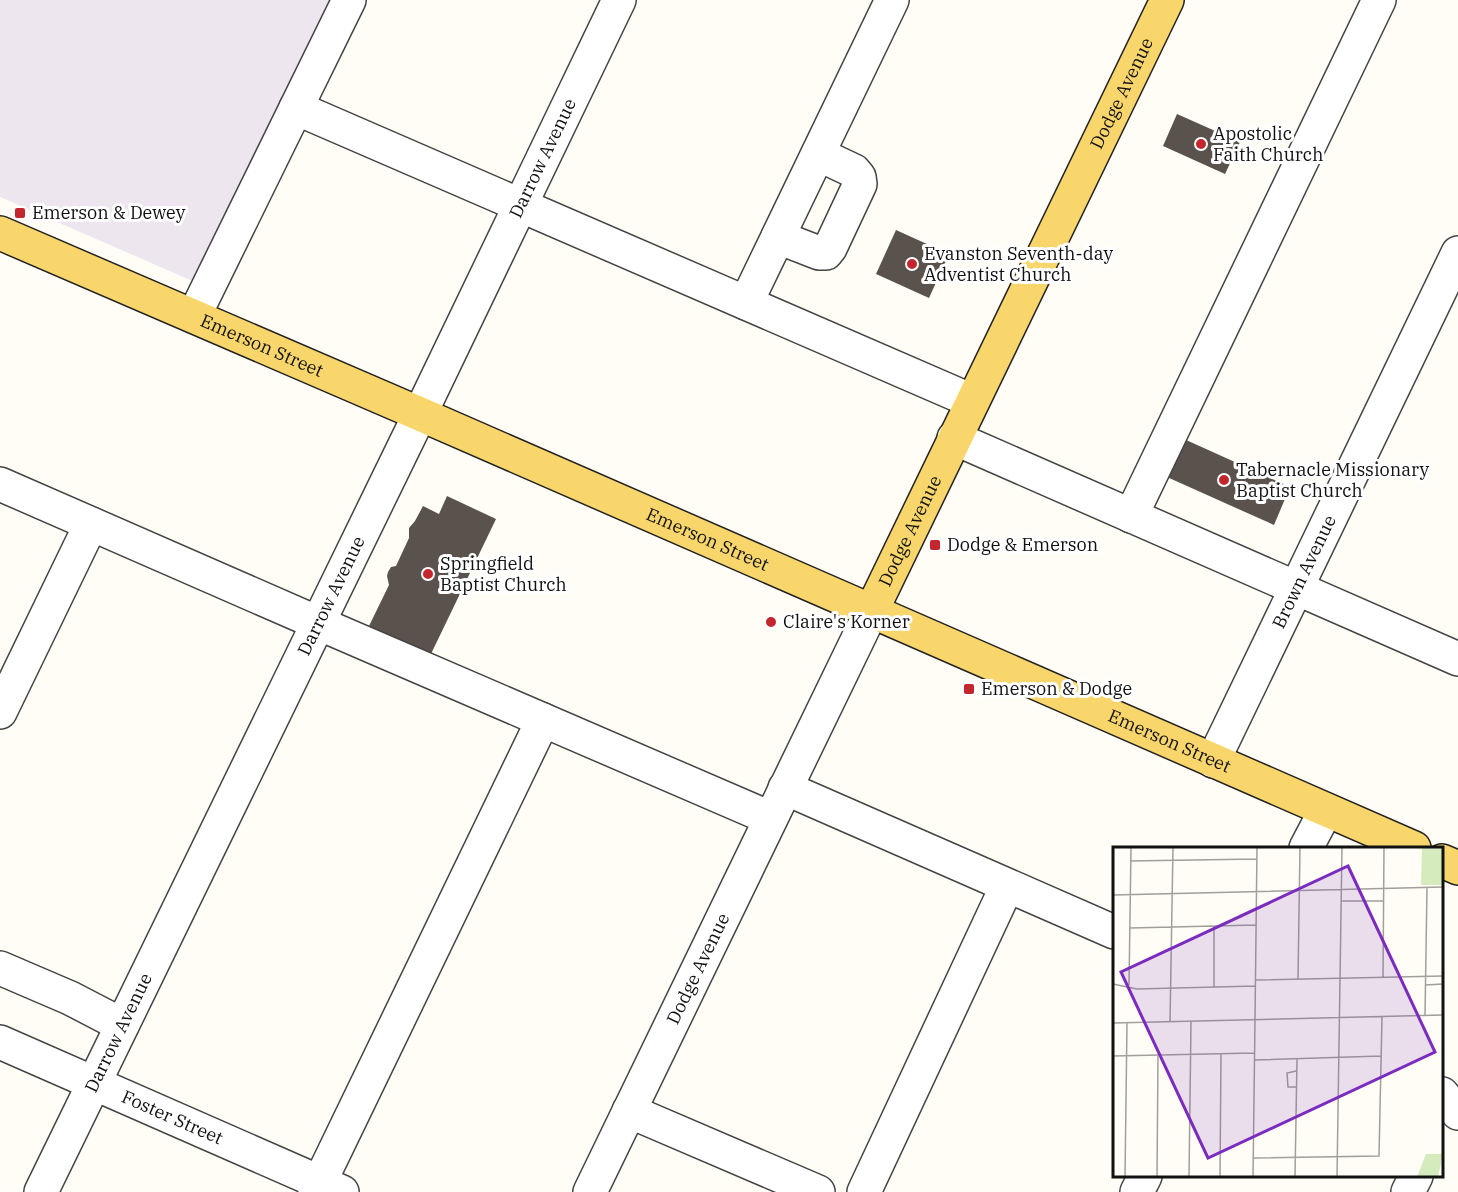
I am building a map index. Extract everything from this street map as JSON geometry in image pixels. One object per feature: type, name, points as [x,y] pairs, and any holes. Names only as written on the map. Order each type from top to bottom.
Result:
[{"type":"main road","name":"Dodge Avenue","points":[[871,612],[1167,0]]},
{"type":"main road","name":"Emerson Street","points":[[0,233],[1409,847]]},
{"type":"main road","points":[[1443,861],[1458,868]]},
{"type":"street","points":[[194,316],[350,0]]},
{"type":"street","name":"Darrow Avenue","points":[[41,1192],[619,0]]},
{"type":"street","points":[[746,303],[892,0]]},
{"type":"street","points":[[1131,516],[1379,0]]},
{"type":"street","points":[[296,108],[972,401]]},
{"type":"street","points":[[778,237],[819,253],[826,253],[830,248],[860,184],[855,171],[818,154]]},
{"type":"street","name":"Brown Avenue","points":[[1213,760],[1458,253]]},
{"type":"street","points":[[954,438],[1458,659]]},
{"type":"street","points":[[0,484],[770,818]]},
{"type":"street","points":[[0,712],[91,524]]},
{"type":"street","name":"Dodge Avenue","points":[[590,1192],[871,612]]},
{"type":"street","points":[[326,1189],[543,720]]},
{"type":"street","points":[[785,788],[1113,932]]},
{"type":"street","points":[[1307,847],[1326,810]]},
{"type":"street","points":[[864,1192],[1007,885]]},
{"type":"street","points":[[0,968],[70,998],[122,1025]]},
{"type":"street","name":"Foster Street","points":[[0,1042],[326,1189]]},
{"type":"street","points":[[629,1111],[818,1192]]},
{"type":"street","points":[[1137,1192],[1144,1177]]},
{"type":"street","points":[[1408,1192],[1416,1177]]},
{"type":"shaded area","points":[[0,0],[333,0],[197,283],[0,197]]},
{"type":"building","name":"Apostolic Faith Church","points":[[1177,114],[1240,142],[1225,174],[1163,146]]},
{"type":"building","name":"Evanston Seventh-day Adventist Church","points":[[896,230],[949,254],[929,298],[876,274]]},
{"type":"building","name":"Tabernacle Missionary Baptist Church","points":[[1175,435],[1290,487],[1274,525],[1158,473]]},
{"type":"building","name":"Springfield Baptist Church","points":[[447,496],[496,519],[430,656],[369,626],[389,585],[388,572],[391,567],[396,566],[409,538],[409,528],[423,506],[439,514]]},
{"type":"place","name":"Apostolic Faith Church","points":[[1201,144]]},
{"type":"place","name":"Emerson & Dewey","points":[[20,213]]},
{"type":"place","name":"Evanston Seventh-day Adventist Church","points":[[912,264]]},
{"type":"place","name":"Tabernacle Missionary Baptist Church","points":[[1224,480]]},
{"type":"place","name":"Dodge & Emerson","points":[[935,545]]},
{"type":"place","name":"Springfield Baptist Church","points":[[428,574]]},
{"type":"place","name":"Claire's Korner","points":[[771,622]]},
{"type":"place","name":"Emerson & Dodge","points":[[969,689]]}]
